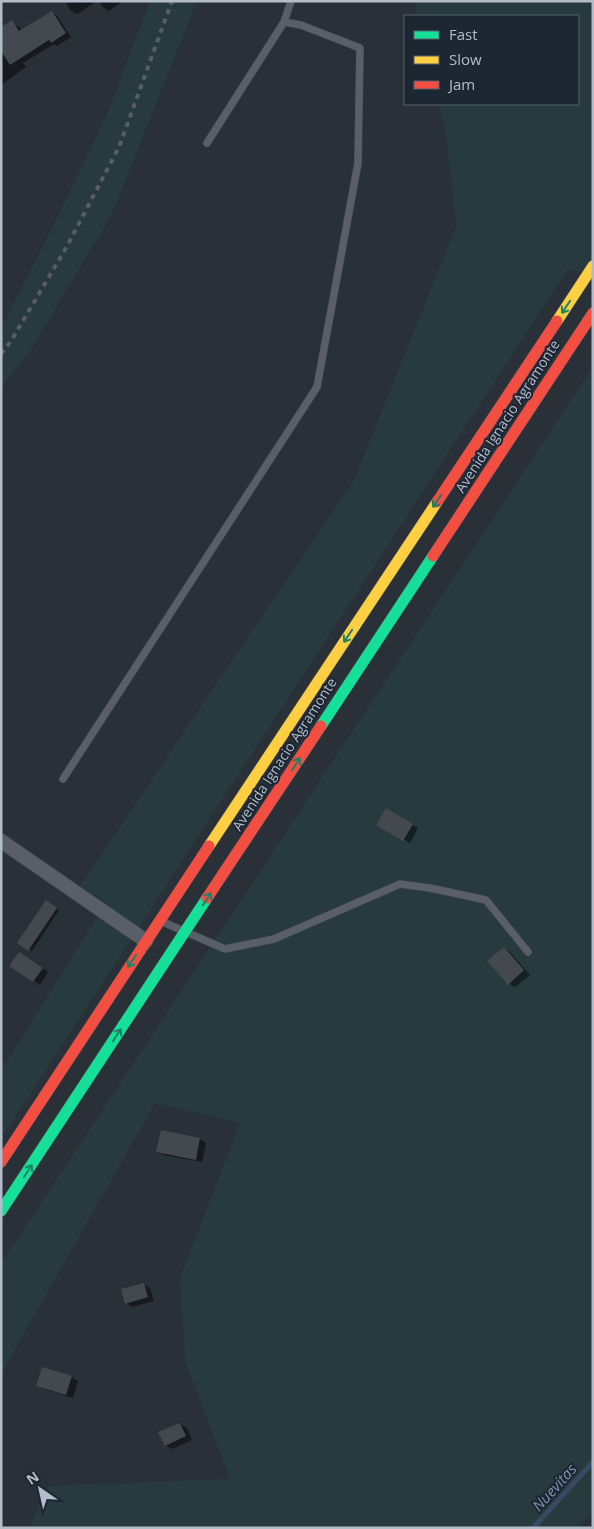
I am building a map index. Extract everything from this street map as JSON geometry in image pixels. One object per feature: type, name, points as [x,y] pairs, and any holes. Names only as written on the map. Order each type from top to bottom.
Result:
[{"type":"main road","name":"Avenida Ignacio Agramonte","points":[[1,1162],[159,920],[593,266]]},
{"type":"main road","name":"Avenida Ignacio Agramonte","points":[[1,1212],[593,313]]},
{"type":"street","points":[[1,841],[146,941]]},
{"type":"lane","points":[[207,143],[284,22],[291,1]]},
{"type":"lane","points":[[63,779],[317,388],[358,163],[360,48],[301,24],[284,22]]},
{"type":"lane","points":[[159,920],[225,949],[274,939],[400,884],[430,888],[486,900],[528,952]]},
{"type":"green space","points":[[150,1],[197,1],[112,214],[32,348],[1,387],[1,328],[108,112]]},
{"type":"green space","points":[[414,1],[593,1],[593,275],[568,269],[1,1139],[1,1071],[106,903],[80,886],[354,480],[456,227],[447,141],[439,105],[579,105],[579,15],[417,15]]},
{"type":"green space","points":[[593,367],[593,1513],[574,1528],[29,1528],[48,1486],[230,1479],[185,1361],[180,1278],[240,1123],[155,1103],[1,1374],[1,1264]]},
{"type":"building","points":[[52,11],[66,33],[51,43],[49,40],[10,65],[1,51],[1,27],[12,20],[19,31]]},
{"type":"building","points":[[386,808],[413,824],[403,841],[376,825]]},
{"type":"building","points":[[46,900],[57,908],[28,951],[17,943]]},
{"type":"building","points":[[504,947],[524,970],[508,985],[487,961]]},
{"type":"building","points":[[19,952],[43,968],[33,982],[9,966]]},
{"type":"building","points":[[161,1130],[200,1138],[196,1160],[156,1152]]},
{"type":"building","points":[[144,1283],[148,1297],[125,1304],[121,1289]]},
{"type":"building","points":[[42,1367],[72,1376],[66,1395],[36,1386]]},
{"type":"building","points":[[180,1423],[186,1436],[165,1446],[158,1432]]},
{"type":"waterway","name":"Nuevitas","points":[[533,1528],[593,1462]]},
{"type":"railway","points":[[1,354],[11,341],[66,248],[119,147],[172,1]]},
{"type":"traffic: fast","points":[[321,726],[433,556]]},
{"type":"traffic: fast","points":[[1,1211],[207,898]]},
{"type":"traffic: slow","points":[[557,321],[593,266]]},
{"type":"traffic: slow","points":[[209,846],[437,502]]},
{"type":"traffic: jam","points":[[433,556],[593,313]]},
{"type":"traffic: jam","points":[[437,502],[557,321]]},
{"type":"traffic: jam","points":[[207,898],[321,726]]},
{"type":"traffic: jam","points":[[1,1162],[209,846]]}]
